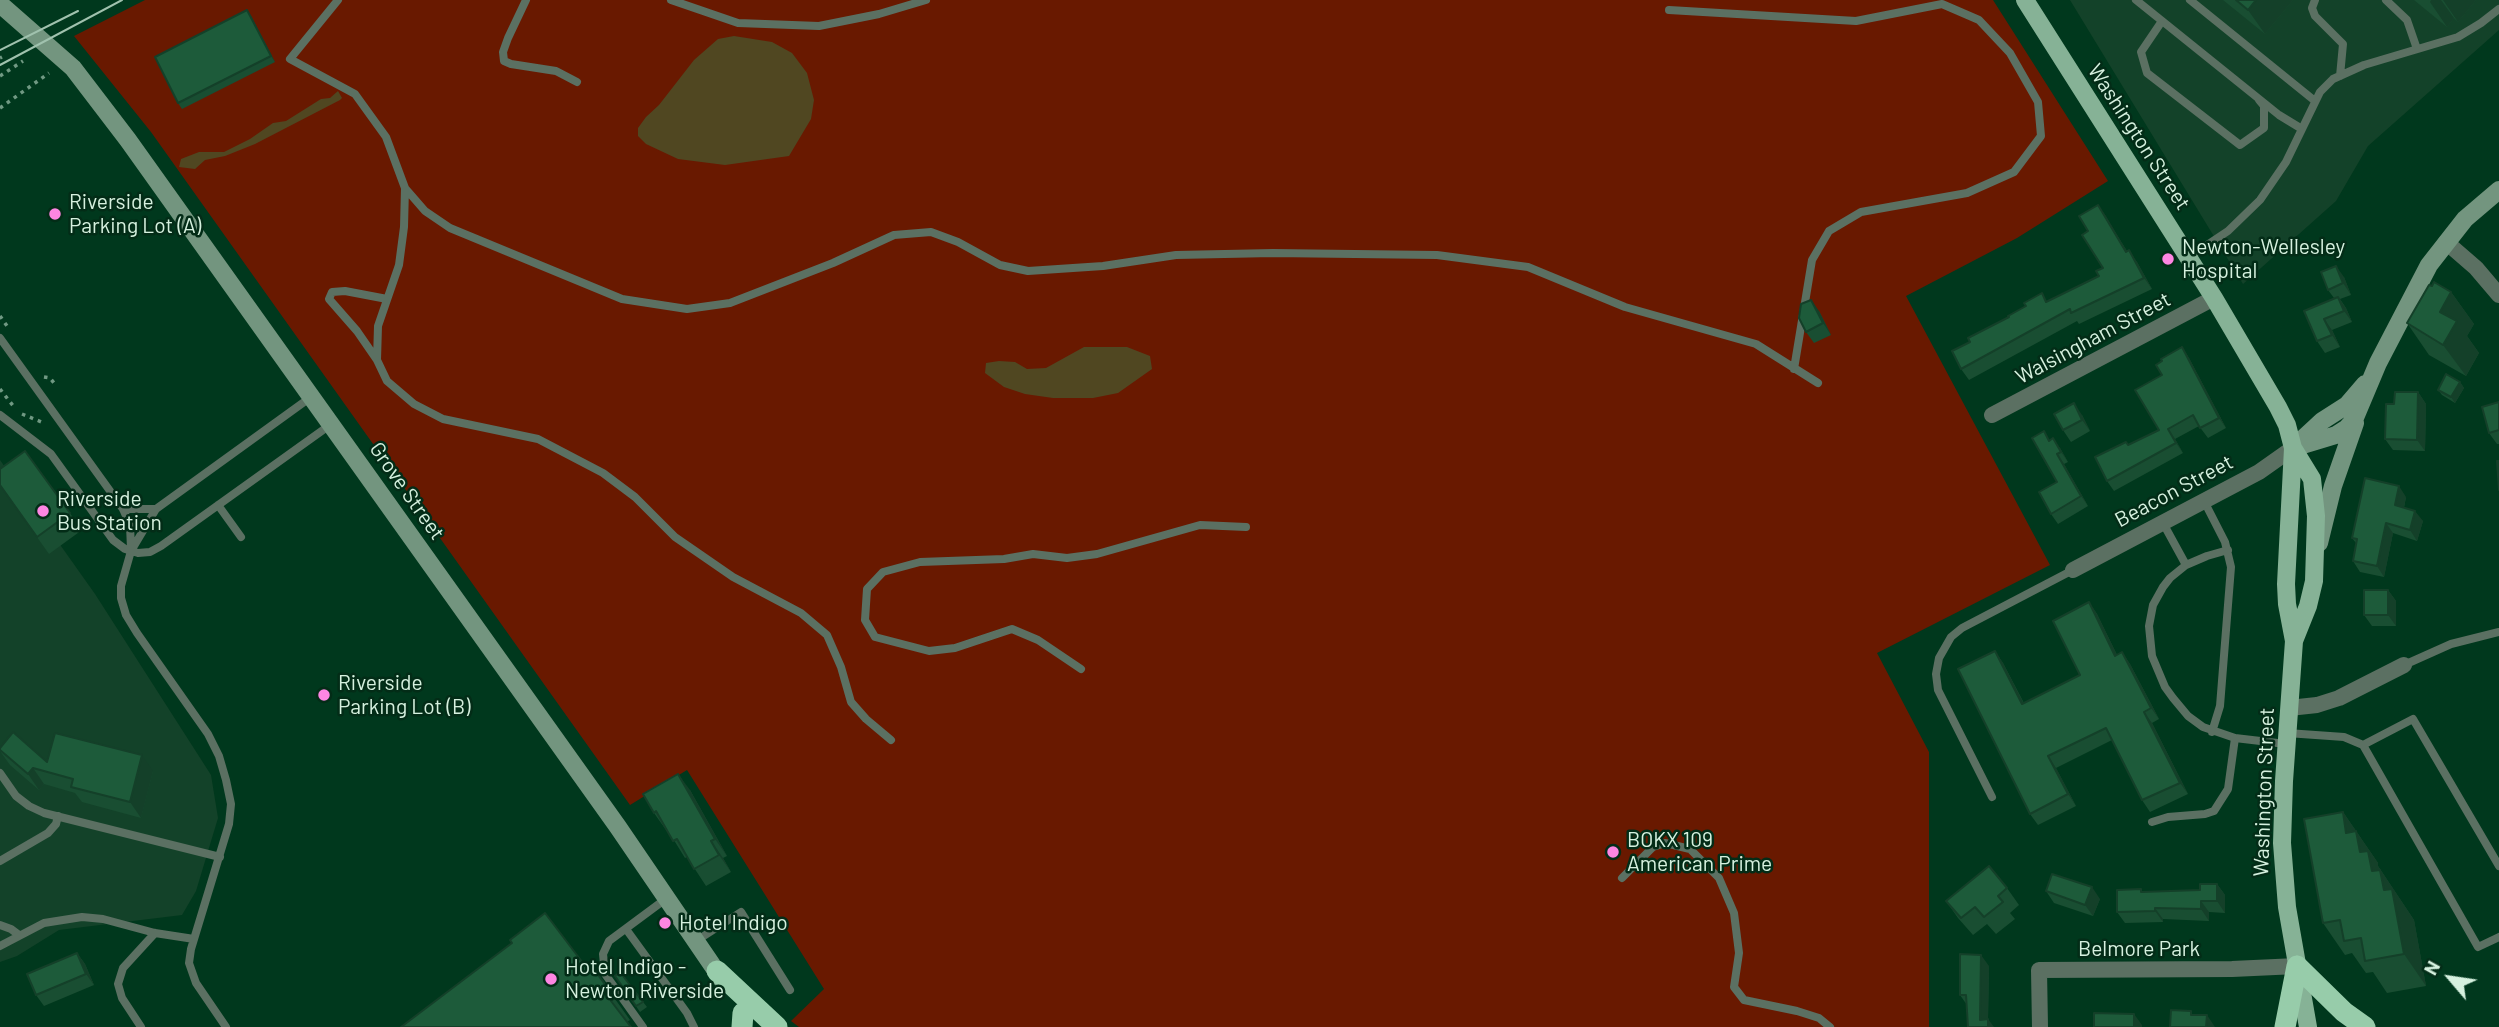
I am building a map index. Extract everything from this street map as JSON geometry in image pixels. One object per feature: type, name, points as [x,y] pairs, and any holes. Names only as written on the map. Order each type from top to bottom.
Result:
[{"type":"highway","points":[[2285,1027],[2297,966]]},
{"type":"highway","points":[[2297,966],[2334,1003],[2365,1027]]},
{"type":"highway","points":[[717,971],[777,1027]]},
{"type":"main road","name":"Washington Street","points":[[2025,0],[2214,298],[2282,414],[2293,448],[2313,483],[2316,557],[2311,597],[2294,641]]},
{"type":"main road","name":"Grove Street","points":[[0,4],[57,52],[93,93],[667,898],[717,971],[745,1022]]},
{"type":"main road","name":"Beacon Street","points":[[2293,448],[2322,421],[2355,398],[2378,363],[2421,279],[2446,242],[2476,208],[2499,190]]},
{"type":"main road","name":"Beacon Street","points":[[2293,448],[2343,432],[2360,412],[2378,363]]},
{"type":"main road","points":[[2316,557],[2333,486],[2360,412]]},
{"type":"main road","name":"Washington Street","points":[[2293,448],[2286,584],[2294,641],[2283,800],[2283,863],[2287,907],[2308,1027]]},
{"type":"street","points":[[2446,242],[2476,268],[2499,295]]},
{"type":"street","name":"Walsingham Street","points":[[1992,415],[2214,298]]},
{"type":"street","name":"Beacon Street","points":[[2073,570],[2259,472],[2293,448]]},
{"type":"street","points":[[2289,708],[2317,705],[2339,698],[2404,665]]},
{"type":"street","name":"Belmore Park","points":[[2040,1027],[2039,970],[2297,966]]},
{"type":"lane","points":[[338,0],[290,59],[355,94],[386,138],[405,188],[425,211],[450,228],[622,299],[687,309],[730,303],[833,263],[894,235],[931,232],[958,242],[1000,265],[1028,271],[1103,266],[1175,255],[1437,255],[1528,267],[1625,307],[1756,344],[1818,383]]},
{"type":"lane","points":[[526,0],[508,38],[503,52],[504,61],[556,71],[578,82]]},
{"type":"lane","points":[[671,0],[738,23],[819,26],[879,14],[926,0]]},
{"type":"lane","points":[[2136,0],[2279,116],[2302,129]]},
{"type":"lane","points":[[2190,0],[2315,101]]},
{"type":"lane","points":[[2315,0],[2312,8],[2315,16],[2343,44],[2340,75]]},
{"type":"lane","points":[[2386,0],[2407,20],[2417,49]]},
{"type":"lane","points":[[1669,10],[1856,21],[1941,4],[1979,20],[2010,53],[2038,102],[2040,136],[2014,172],[1967,193],[1861,212],[1829,230],[1812,260],[1794,369]]},
{"type":"lane","points":[[2189,257],[2228,231],[2260,200],[2286,162],[2315,101],[2326,85],[2340,75],[2364,65],[2458,37],[2499,9]]},
{"type":"lane","points":[[2162,21],[2141,52],[2147,73],[2240,145],[2264,128],[2263,106],[2259,100]]},
{"type":"lane","points":[[377,360],[378,326],[399,265],[405,188]]},
{"type":"lane","points":[[387,299],[345,291],[332,292],[329,299],[357,331],[377,360],[387,381],[414,404],[443,419],[538,439],[603,473],[635,497],[675,537],[733,577],[801,613],[827,635],[841,667],[851,702],[891,740]]},
{"type":"lane","points":[[0,338],[123,509],[130,525],[131,551]]},
{"type":"lane","points":[[226,1027],[190,971],[189,957],[231,814],[229,792],[223,768],[208,734],[126,615],[121,586],[131,551],[156,509],[312,397]]},
{"type":"lane","points":[[0,415],[51,454],[113,540],[131,551],[144,553],[156,549],[331,424]]},
{"type":"lane","points":[[2203,501],[2228,550],[2231,567],[2220,706],[2212,732]]},
{"type":"lane","points":[[218,505],[241,537]]},
{"type":"lane","points":[[123,509],[156,509]]},
{"type":"lane","points":[[2163,523],[2186,565]]},
{"type":"lane","points":[[1082,670],[1038,640],[1012,629],[955,648],[929,651],[875,637],[865,620],[867,589],[883,572],[920,562],[1004,559],[1033,554],[1067,558],[1097,554],[1200,525],[1246,527]]},
{"type":"lane","points":[[2228,550],[2186,565],[2170,578],[2158,596],[2148,626],[2149,645],[2160,676],[2173,698],[2188,716],[2212,732],[2235,738],[2344,737],[2363,746],[2478,947],[2499,937]]},
{"type":"lane","points":[[1992,797],[1938,690],[1936,674],[1939,658],[1951,637],[1962,628],[2073,570]]},
{"type":"lane","points":[[2404,665],[2451,644],[2499,632]]},
{"type":"lane","points":[[2363,746],[2413,719],[2499,866]]},
{"type":"lane","points":[[2152,822],[2168,817],[2210,813],[2218,807],[2228,789],[2235,738]]},
{"type":"lane","points":[[0,773],[16,796],[29,806],[58,816],[220,857]]},
{"type":"lane","points":[[0,861],[48,834],[56,824],[58,816]]},
{"type":"lane","points":[[1622,878],[1653,847],[1665,843],[1689,849],[1719,878],[1734,913],[1739,953],[1734,987],[1744,1000],[1797,1011],[1819,1018],[1830,1027]]},
{"type":"lane","points":[[643,1027],[608,980],[603,967],[606,947],[667,898]]},
{"type":"lane","points":[[696,941],[741,912],[790,990]]},
{"type":"lane","points":[[0,946],[44,923],[82,917],[194,939]]},
{"type":"lane","points":[[0,925],[19,935]]},
{"type":"lane","points":[[626,929],[687,1013],[694,1027]]},
{"type":"lane","points":[[141,1027],[122,998],[118,984],[123,968],[155,933]]},
{"type":"path","points":[[0,76],[23,61]]},
{"type":"path","points":[[0,108],[49,73]]},
{"type":"path","points":[[0,390],[20,413],[47,424]]},
{"type":"shaded area","points":[[145,0],[1993,0],[2108,181],[2017,238],[1906,296],[2050,565],[1877,653],[1929,752],[1929,1027],[799,1027],[791,1021],[824,989],[687,770],[630,805],[151,132],[74,36]]},
{"type":"shaded area","points":[[2070,0],[2499,0],[2499,30],[2368,146],[2336,201],[2243,284]]},
{"type":"shaded area","points":[[734,36],[772,42],[792,53],[807,73],[814,100],[811,119],[789,156],[725,165],[678,159],[646,144],[638,136],[638,128],[646,117],[659,105],[694,60],[718,39]]},
{"type":"shaded area","points":[[338,91],[342,98],[340,100],[255,144],[225,156],[205,160],[195,169],[179,167],[181,159],[199,152],[224,152],[273,123],[286,121]]},
{"type":"shaded area","points":[[1084,347],[1127,347],[1150,356],[1152,369],[1118,393],[1093,398],[1053,398],[1025,394],[1004,387],[985,373],[986,363],[999,361],[1015,362],[1027,369],[1046,368]]},
{"type":"shaded area","points":[[0,460],[95,594],[211,775],[218,818],[196,891],[182,915],[59,930],[17,956],[0,962]]},
{"type":"building","points":[[2236,0],[2256,0],[2248,10]]},
{"type":"building","points":[[247,10],[271,56],[178,103],[155,57]]},
{"type":"building","points":[[2098,205],[2126,252],[2129,250],[2144,278],[2071,313],[2070,309],[1961,369],[1952,351],[1970,342],[1968,338],[2009,317],[2026,306],[2024,303],[2042,293],[2046,302],[2099,276],[2096,271],[2103,268],[2082,235],[2088,231],[2079,216]]},
{"type":"building","points":[[2336,266],[2343,283],[2328,290],[2321,272]]},
{"type":"building","points":[[2434,282],[2451,292],[2440,312],[2457,321],[2443,345],[2407,323],[2429,285],[2432,286]]},
{"type":"building","points":[[2338,297],[2344,311],[2324,319],[2332,335],[2317,341],[2304,311]]},
{"type":"building","points":[[1811,300],[1823,323],[1806,332],[1799,318],[1801,304]]},
{"type":"building","points":[[2182,347],[2219,418],[2200,428],[2193,415],[2168,429],[2176,443],[2107,481],[2095,457],[2159,430],[2135,390],[2162,375],[2156,365]]},
{"type":"building","points":[[2446,374],[2460,382],[2451,397],[2438,390]]},
{"type":"building","points":[[2395,392],[2418,392],[2417,440],[2385,439],[2386,404],[2394,404]]},
{"type":"building","points":[[2499,402],[2499,430],[2489,433],[2482,407]]},
{"type":"building","points":[[2074,403],[2082,420],[2063,430],[2054,414]]},
{"type":"building","points":[[2044,431],[2049,441],[2053,438],[2061,452],[2057,454],[2081,496],[2051,514],[2039,492],[2057,482],[2032,438]]},
{"type":"building","name":"Riverside Bus Station","points":[[25,451],[70,513],[37,537],[0,485],[0,469]]},
{"type":"building","points":[[2365,478],[2399,486],[2395,505],[2415,511],[2410,530],[2386,523],[2377,566],[2353,561],[2357,539],[2352,538]]},
{"type":"building","points":[[2364,590],[2388,590],[2388,615],[2364,615]]},
{"type":"building","points":[[2089,602],[2115,656],[2122,652],[2151,708],[2144,712],[2180,783],[2142,800],[2106,728],[2048,756],[2068,794],[2030,814],[1958,669],[1995,651],[2022,704],[2080,675],[2053,621]]},
{"type":"building","points":[[13,732],[47,762],[55,733],[142,755],[130,802],[71,787],[73,779],[33,768],[28,774],[0,750]]},
{"type":"building","points":[[678,774],[715,839],[711,841],[719,855],[694,869],[677,839],[673,841],[643,794]]},
{"type":"building","points":[[2343,812],[2346,833],[2356,831],[2360,852],[2368,851],[2372,871],[2380,870],[2384,890],[2392,889],[2404,954],[2365,961],[2361,938],[2344,941],[2340,920],[2323,923],[2304,819]]},
{"type":"building","points":[[1989,866],[2007,888],[1998,896],[2003,902],[1984,917],[1975,907],[1961,918],[1946,901]]},
{"type":"building","points":[[2052,874],[2092,887],[2085,905],[2046,891]]},
{"type":"building","points":[[2200,884],[2217,884],[2217,901],[2201,901],[2201,909],[2155,908],[2155,911],[2117,912],[2117,890],[2200,890]]},
{"type":"building","name":"Hotel Indigo - Newton Riverside","points":[[545,913],[589,971],[593,968],[615,998],[611,1001],[631,1027],[401,1027],[512,943],[510,940]]},
{"type":"building","points":[[77,953],[86,974],[36,995],[27,974]]},
{"type":"building","points":[[1960,954],[1981,955],[1980,1020],[1988,1019],[1988,1027],[1968,1027],[1966,995],[1960,995]]},
{"type":"building","points":[[620,972],[643,1002],[636,1006],[615,976]]},
{"type":"building","points":[[2171,1010],[2191,1011],[2191,1015],[2207,1015],[2206,1027],[2170,1027]]},
{"type":"building","points":[[2094,1013],[2134,1014],[2134,1027],[2094,1027]]},
{"type":"tram line","points":[[0,65],[122,0]]},
{"type":"tram line","points":[[0,50],[78,11]]},
{"type":"place","name":"Riverside Parking Lot (A)","points":[[55,214]]},
{"type":"place","name":"Newton-Wellesley Hospital","points":[[2168,259]]},
{"type":"place","name":"Riverside Bus Station","points":[[43,511]]},
{"type":"place","name":"Riverside Parking Lot (B)","points":[[324,695]]},
{"type":"place","name":"BOKX 109 American Prime","points":[[1613,852]]},
{"type":"place","name":"Hotel Indigo","points":[[665,923]]},
{"type":"place","name":"Hotel Indigo - Newton Riverside","points":[[551,979]]}]
